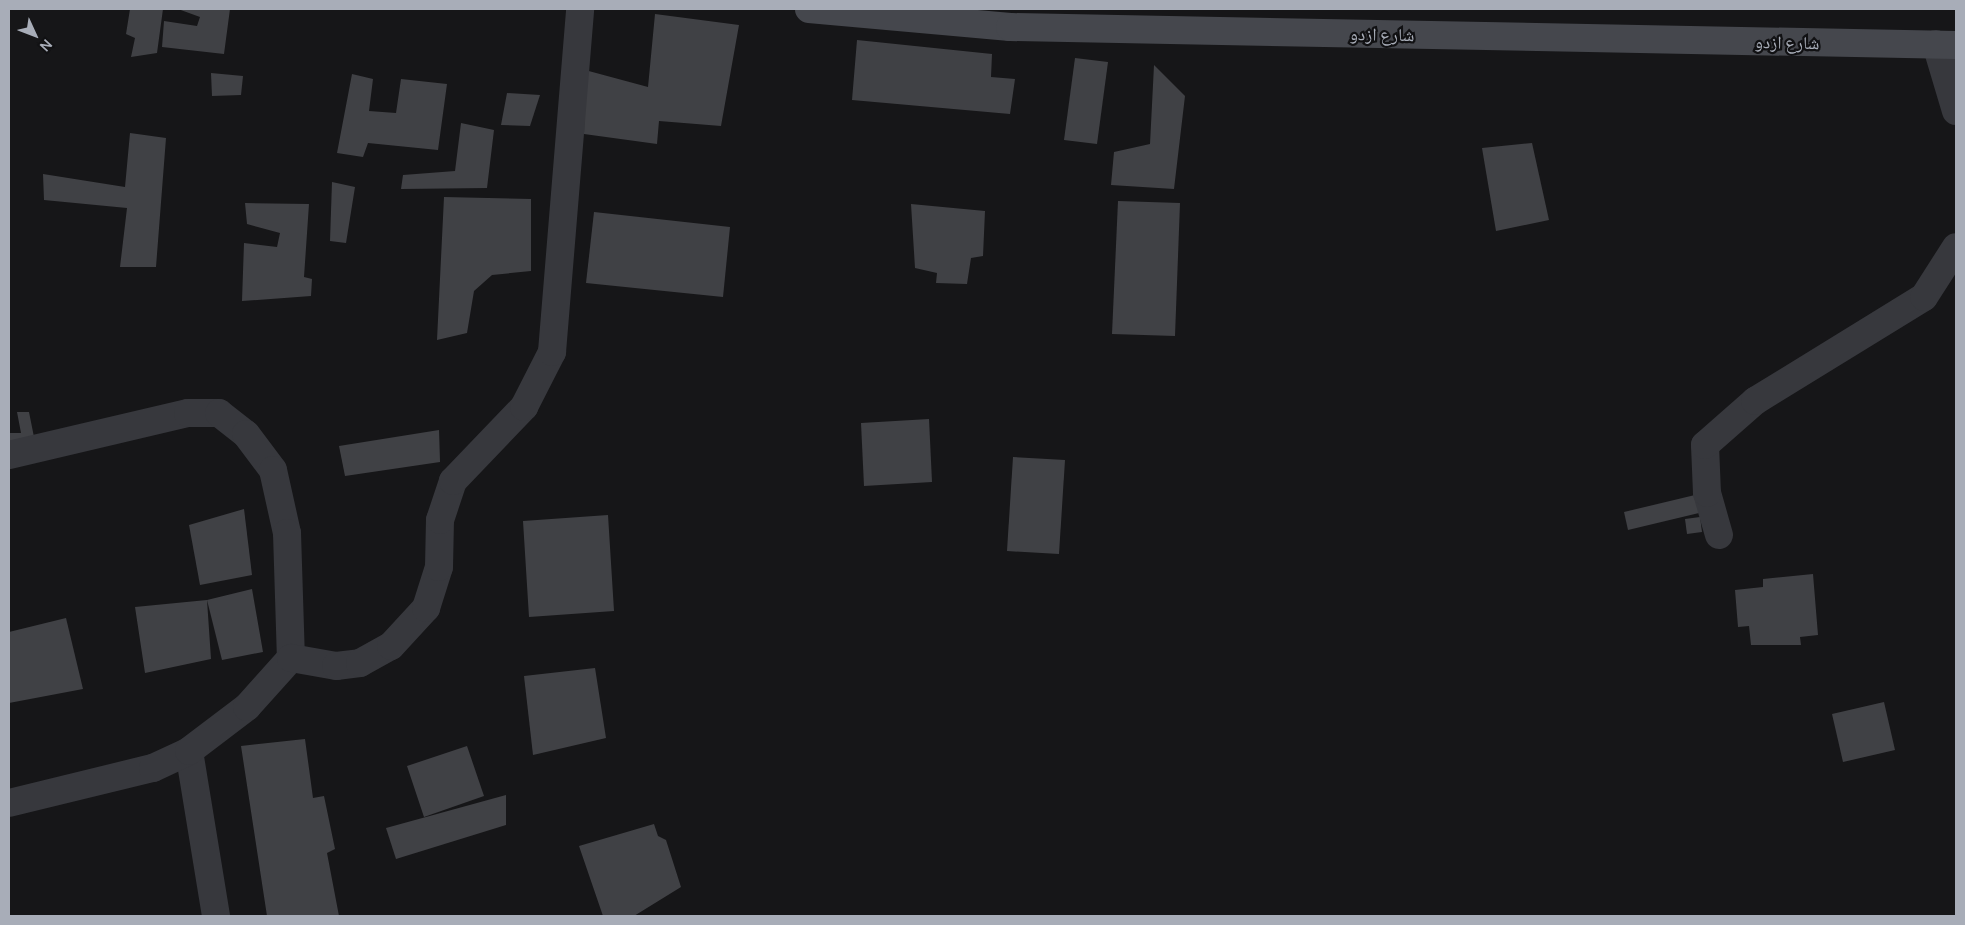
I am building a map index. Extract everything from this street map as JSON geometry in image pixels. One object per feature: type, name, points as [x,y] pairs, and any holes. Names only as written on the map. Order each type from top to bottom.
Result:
[{"type":"street","points":[[291,658],[336,666],[360,663],[391,646],[426,608],[439,567],[440,520],[453,481],[524,407],[540,381],[552,352],[580,9]]},
{"type":"street","name":"شارع ازدو","points":[[810,9],[1010,27],[1946,45]]},
{"type":"street","points":[[1946,45],[1956,110]]},
{"type":"street","points":[[1719,535],[1707,494],[1705,445],[1755,401],[1924,297],[1956,247]]},
{"type":"street","points":[[9,455],[188,413],[219,414],[246,434],[273,470],[287,533],[291,658],[246,708],[189,751],[153,768],[9,803]]},
{"type":"street","points":[[189,751],[216,916]]},
{"type":"building","points":[[130,9],[163,9],[157,53],[131,57],[135,38],[126,34]]},
{"type":"building","points":[[178,9],[230,9],[224,54],[162,47],[164,21],[197,26],[200,17]]},
{"type":"building","points":[[655,14],[739,25],[721,126],[659,121],[657,144],[584,134],[585,70],[648,87]]},
{"type":"building","points":[[857,40],[992,54],[991,77],[1015,79],[1010,114],[852,100]]},
{"type":"building","points":[[1075,58],[1108,62],[1097,144],[1064,140]]},
{"type":"building","points":[[1154,65],[1185,96],[1174,189],[1111,185],[1114,152],[1150,144]]},
{"type":"building","points":[[211,73],[243,76],[241,95],[212,96]]},
{"type":"building","points":[[352,74],[373,79],[369,111],[396,113],[401,79],[447,84],[438,150],[368,143],[363,157],[337,153]]},
{"type":"building","points":[[507,93],[540,95],[530,126],[501,125]]},
{"type":"building","points":[[461,123],[494,130],[487,188],[401,189],[403,175],[455,171]]},
{"type":"building","points":[[130,133],[166,138],[156,267],[120,267],[127,208],[44,200],[43,174],[125,187]]},
{"type":"building","points":[[1532,143],[1549,220],[1496,231],[1482,148]]},
{"type":"building","points":[[332,182],[355,187],[346,243],[330,241]]},
{"type":"building","points":[[444,197],[531,199],[531,271],[492,275],[474,291],[467,333],[437,340]]},
{"type":"building","points":[[1118,201],[1180,203],[1175,336],[1112,334]]},
{"type":"building","points":[[245,203],[309,204],[304,277],[312,279],[311,296],[242,301],[244,243],[277,247],[280,233],[247,224]]},
{"type":"building","points":[[911,204],[985,211],[983,256],[971,258],[967,284],[936,283],[937,273],[915,268]]},
{"type":"building","points":[[594,212],[730,227],[723,297],[586,283]]},
{"type":"building","points":[[17,412],[29,412],[35,442],[10,448],[9,433],[21,433]]},
{"type":"building","points":[[929,419],[932,482],[864,486],[861,423]]},
{"type":"building","points":[[439,430],[440,462],[345,476],[339,446]]},
{"type":"building","points":[[1013,457],[1065,460],[1059,554],[1007,551]]},
{"type":"building","points":[[1695,495],[1699,513],[1628,530],[1624,512]]},
{"type":"building","points":[[244,509],[252,575],[200,585],[189,525]]},
{"type":"building","points":[[608,515],[614,611],[529,617],[523,521]]},
{"type":"building","points":[[1700,517],[1702,532],[1687,534],[1685,519]]},
{"type":"building","points":[[1813,574],[1818,635],[1800,637],[1801,645],[1751,645],[1749,626],[1738,627],[1735,590],[1763,587],[1763,579]]},
{"type":"building","points":[[252,589],[263,652],[222,660],[207,600]]},
{"type":"building","points":[[207,600],[211,659],[145,673],[135,607]]},
{"type":"building","points":[[66,618],[83,689],[9,703],[9,632]]},
{"type":"building","points":[[595,668],[606,738],[533,755],[524,676]]},
{"type":"building","points":[[1884,702],[1895,750],[1843,762],[1832,714]]},
{"type":"building","points":[[305,739],[313,798],[324,796],[335,849],[327,853],[339,916],[267,916],[241,746]]},
{"type":"building","points":[[467,746],[484,796],[424,817],[407,766]]},
{"type":"building","points":[[506,795],[506,825],[396,859],[386,828]]},
{"type":"building","points":[[654,824],[658,836],[666,840],[681,887],[634,916],[603,916],[579,846]]}]
